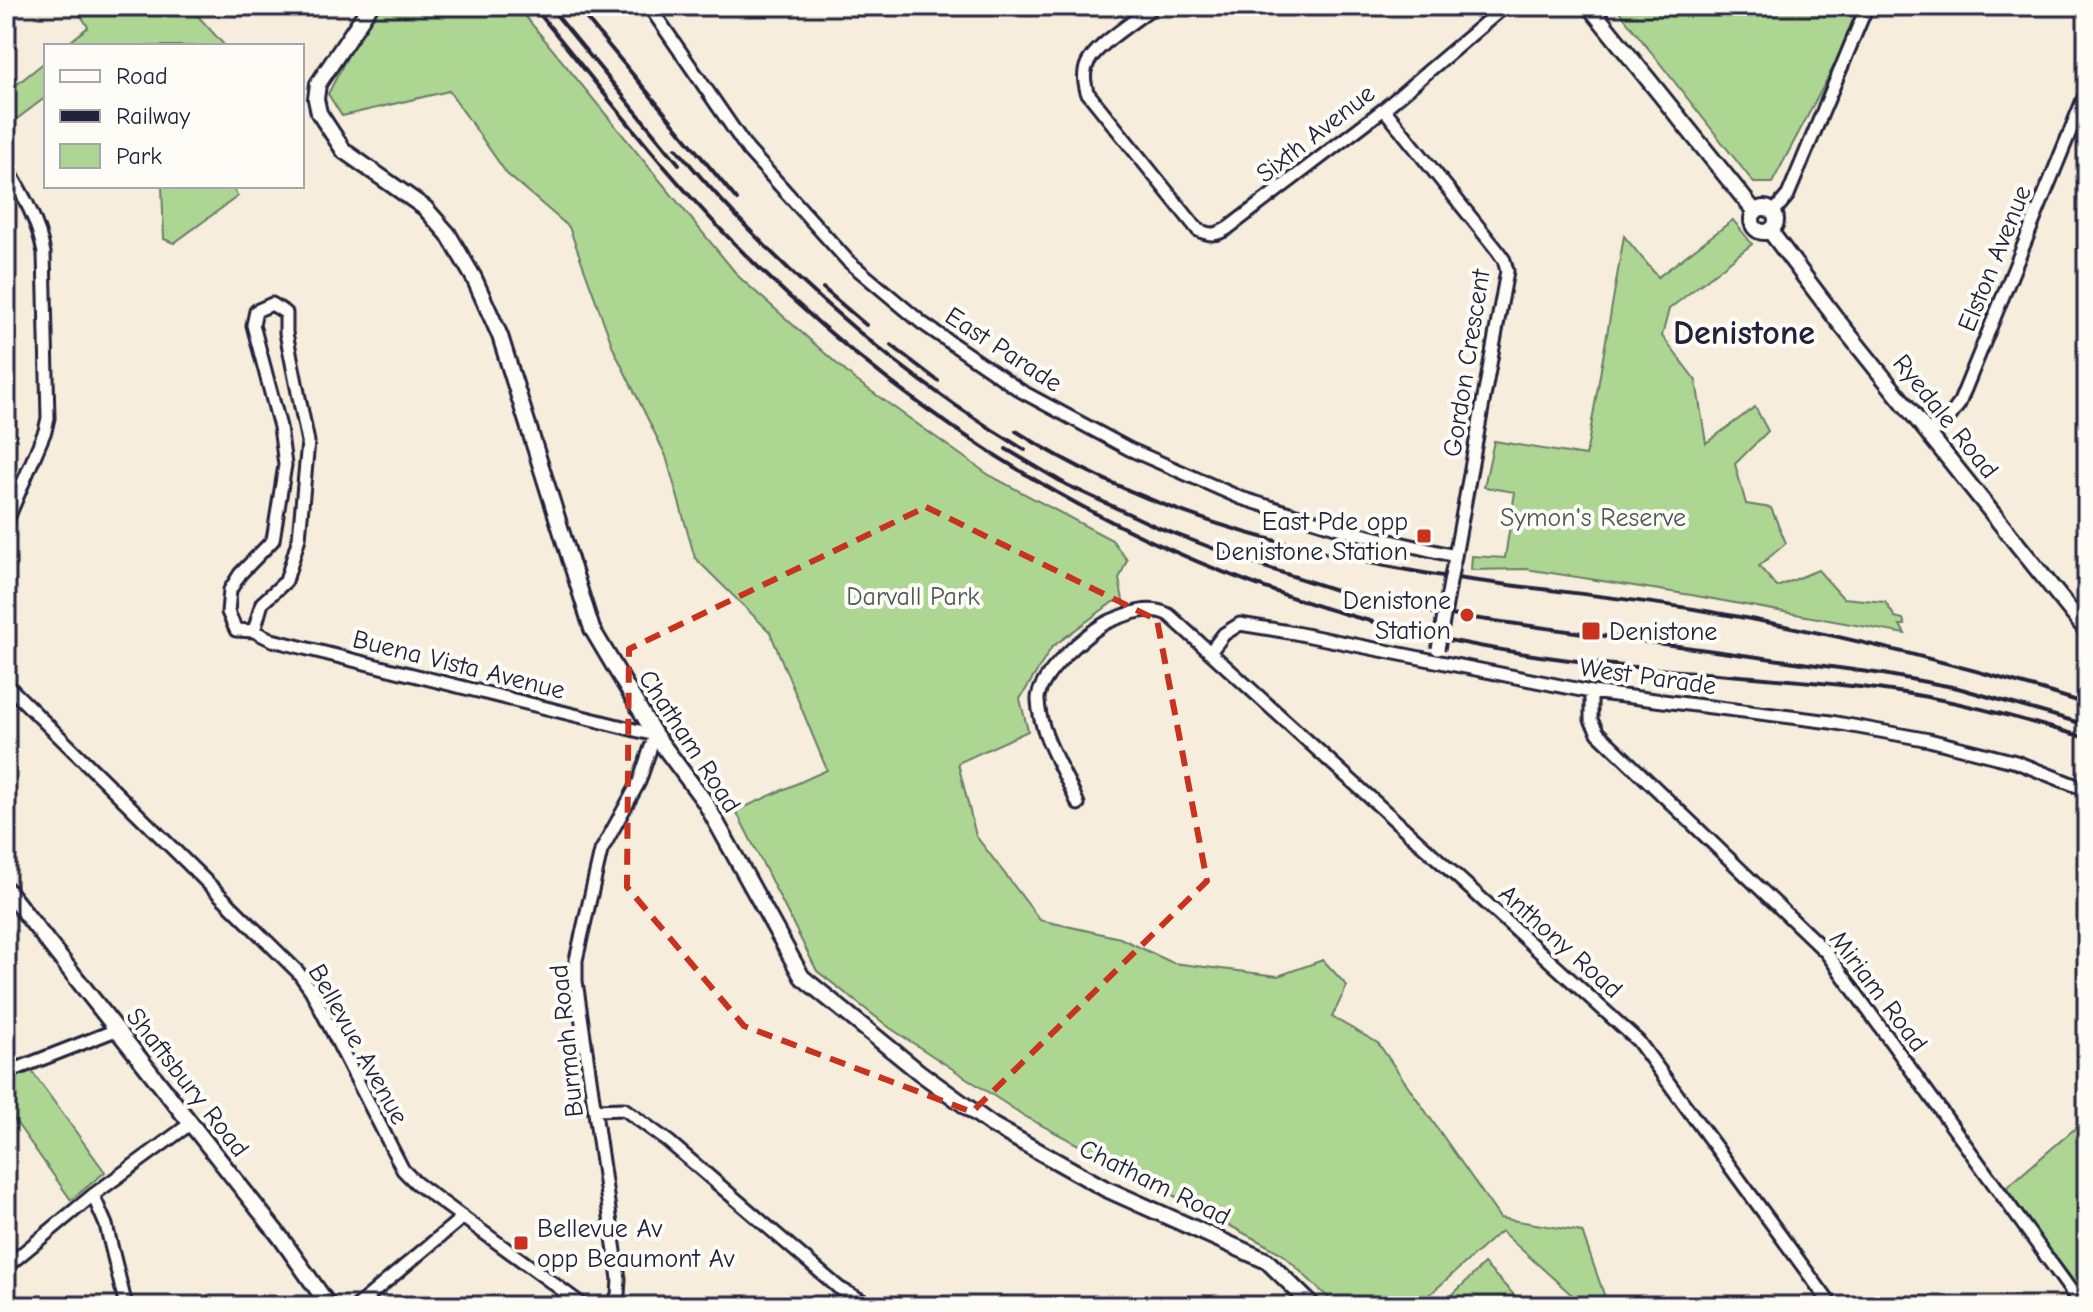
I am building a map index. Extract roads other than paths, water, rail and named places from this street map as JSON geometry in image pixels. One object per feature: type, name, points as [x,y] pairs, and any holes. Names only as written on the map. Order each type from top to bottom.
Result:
[{"type":"street","name":"Chatham Road","points":[[370,6],[318,84],[316,99],[319,113],[344,151],[425,208],[448,234],[474,278],[500,336],[592,629],[655,735],[705,802],[802,977],[908,1064],[992,1125],[1104,1188],[1267,1261],[1313,1306]]},
{"type":"street","name":"East Parade","points":[[649,6],[748,150],[848,261],[922,323],[1021,391],[1129,449],[1241,498],[1454,561]]},
{"type":"street","name":"Sixth Avenue","points":[[1154,6],[1090,57],[1084,79],[1087,92],[1154,178],[1198,230],[1208,235],[1218,234],[1384,109],[1505,6]]},
{"type":"street","points":[[1589,6],[1755,212]]},
{"type":"street","points":[[1773,213],[1788,195],[1867,6]]},
{"type":"street","name":"Elston Avenue","points":[[1929,433],[1946,422],[1959,404],[2087,90]]},
{"type":"street","name":"Gordon Crescent","points":[[1384,109],[1497,250],[1507,271],[1436,662]]},
{"type":"street","points":[[6,166],[36,219],[44,253],[48,395],[45,431],[6,523]]},
{"type":"street","points":[[1767,209],[1773,213],[1775,224],[1770,231],[1759,231],[1754,226],[1752,219],[1755,212],[1767,209]]},
{"type":"street","name":"Ryedale Road","points":[[1770,231],[1838,321],[2087,631]]},
{"type":"street","name":"Buena Vista Avenue","points":[[254,631],[262,603],[286,581],[299,538],[308,442],[286,333],[286,313],[272,304],[256,311],[253,325],[280,427],[285,465],[273,540],[240,574],[230,590],[228,612],[236,630],[254,631],[272,640],[655,735]]},
{"type":"street","name":"Anthony Road","points":[[1078,804],[1043,726],[1037,700],[1043,681],[1064,657],[1107,622],[1148,610],[1169,615],[1638,1041],[1832,1306]]},
{"type":"street","name":"West Parade","points":[[1210,652],[1224,634],[1240,624],[1591,692],[1831,722],[1929,740],[2016,762],[2087,790]]},
{"type":"street","name":"Bellevue Avenue","points":[[6,684],[298,972],[311,990],[403,1170],[416,1183],[584,1306]]},
{"type":"street","name":"Miriam Road","points":[[1591,692],[1591,720],[1598,733],[1826,952],[2082,1306]]},
{"type":"street","name":"Burmah Road","points":[[611,1306],[618,1295],[619,1279],[576,981],[576,960],[601,851],[639,782],[655,735]]},
{"type":"street","name":"Shaftsbury Road","points":[[6,889],[281,1238],[329,1306]]},
{"type":"street","points":[[6,1073],[116,1030]]},
{"type":"street","points":[[595,1110],[624,1109],[669,1142],[839,1288],[871,1306]]},
{"type":"street","points":[[6,1267],[93,1195],[190,1124]]},
{"type":"street","points":[[93,1195],[106,1225],[126,1306]]},
{"type":"street","points":[[357,1306],[463,1217]]},
{"type":"railway","points":[[533,6],[641,138],[726,235],[838,340],[924,407],[1014,467],[1107,520],[1204,565],[1306,602],[1411,631],[1564,659],[1904,693],[1983,709],[2087,738]]},
{"type":"railway","points":[[549,6],[679,164]]},
{"type":"railway","points":[[576,6],[737,200]]},
{"type":"railway","points":[[676,148],[754,235],[838,314],[928,386],[1025,450]]},
{"type":"railway","points":[[823,288],[866,325]]},
{"type":"railway","points":[[891,345],[938,381]]},
{"type":"railway","points":[[1016,431],[1063,459],[1164,505],[1322,553],[1430,574],[1661,604],[1793,627],[1941,662],[2087,704]]},
{"type":"railway","points":[[1006,449],[1067,485],[1157,527],[1249,562],[1348,594],[1429,612],[1883,674],[1958,688],[2087,725]]},
{"type":"place","name":"East Pde opp Denistone Station","points":[[1424,536]]},
{"type":"place","name":"Denistone Station","points":[[1467,615]]},
{"type":"place","name":"Denistone","points":[[1591,631]]},
{"type":"place","name":"Bellevue Av opp Beaumont Av","points":[[521,1243]]},
{"type":"district","name":"Denistone","points":[[1744,332]]},
{"type":"park label","name":"Symon's Reserve","points":[[1593,517]]},
{"type":"park label","name":"Darvall Park","points":[[913,596]]}]
